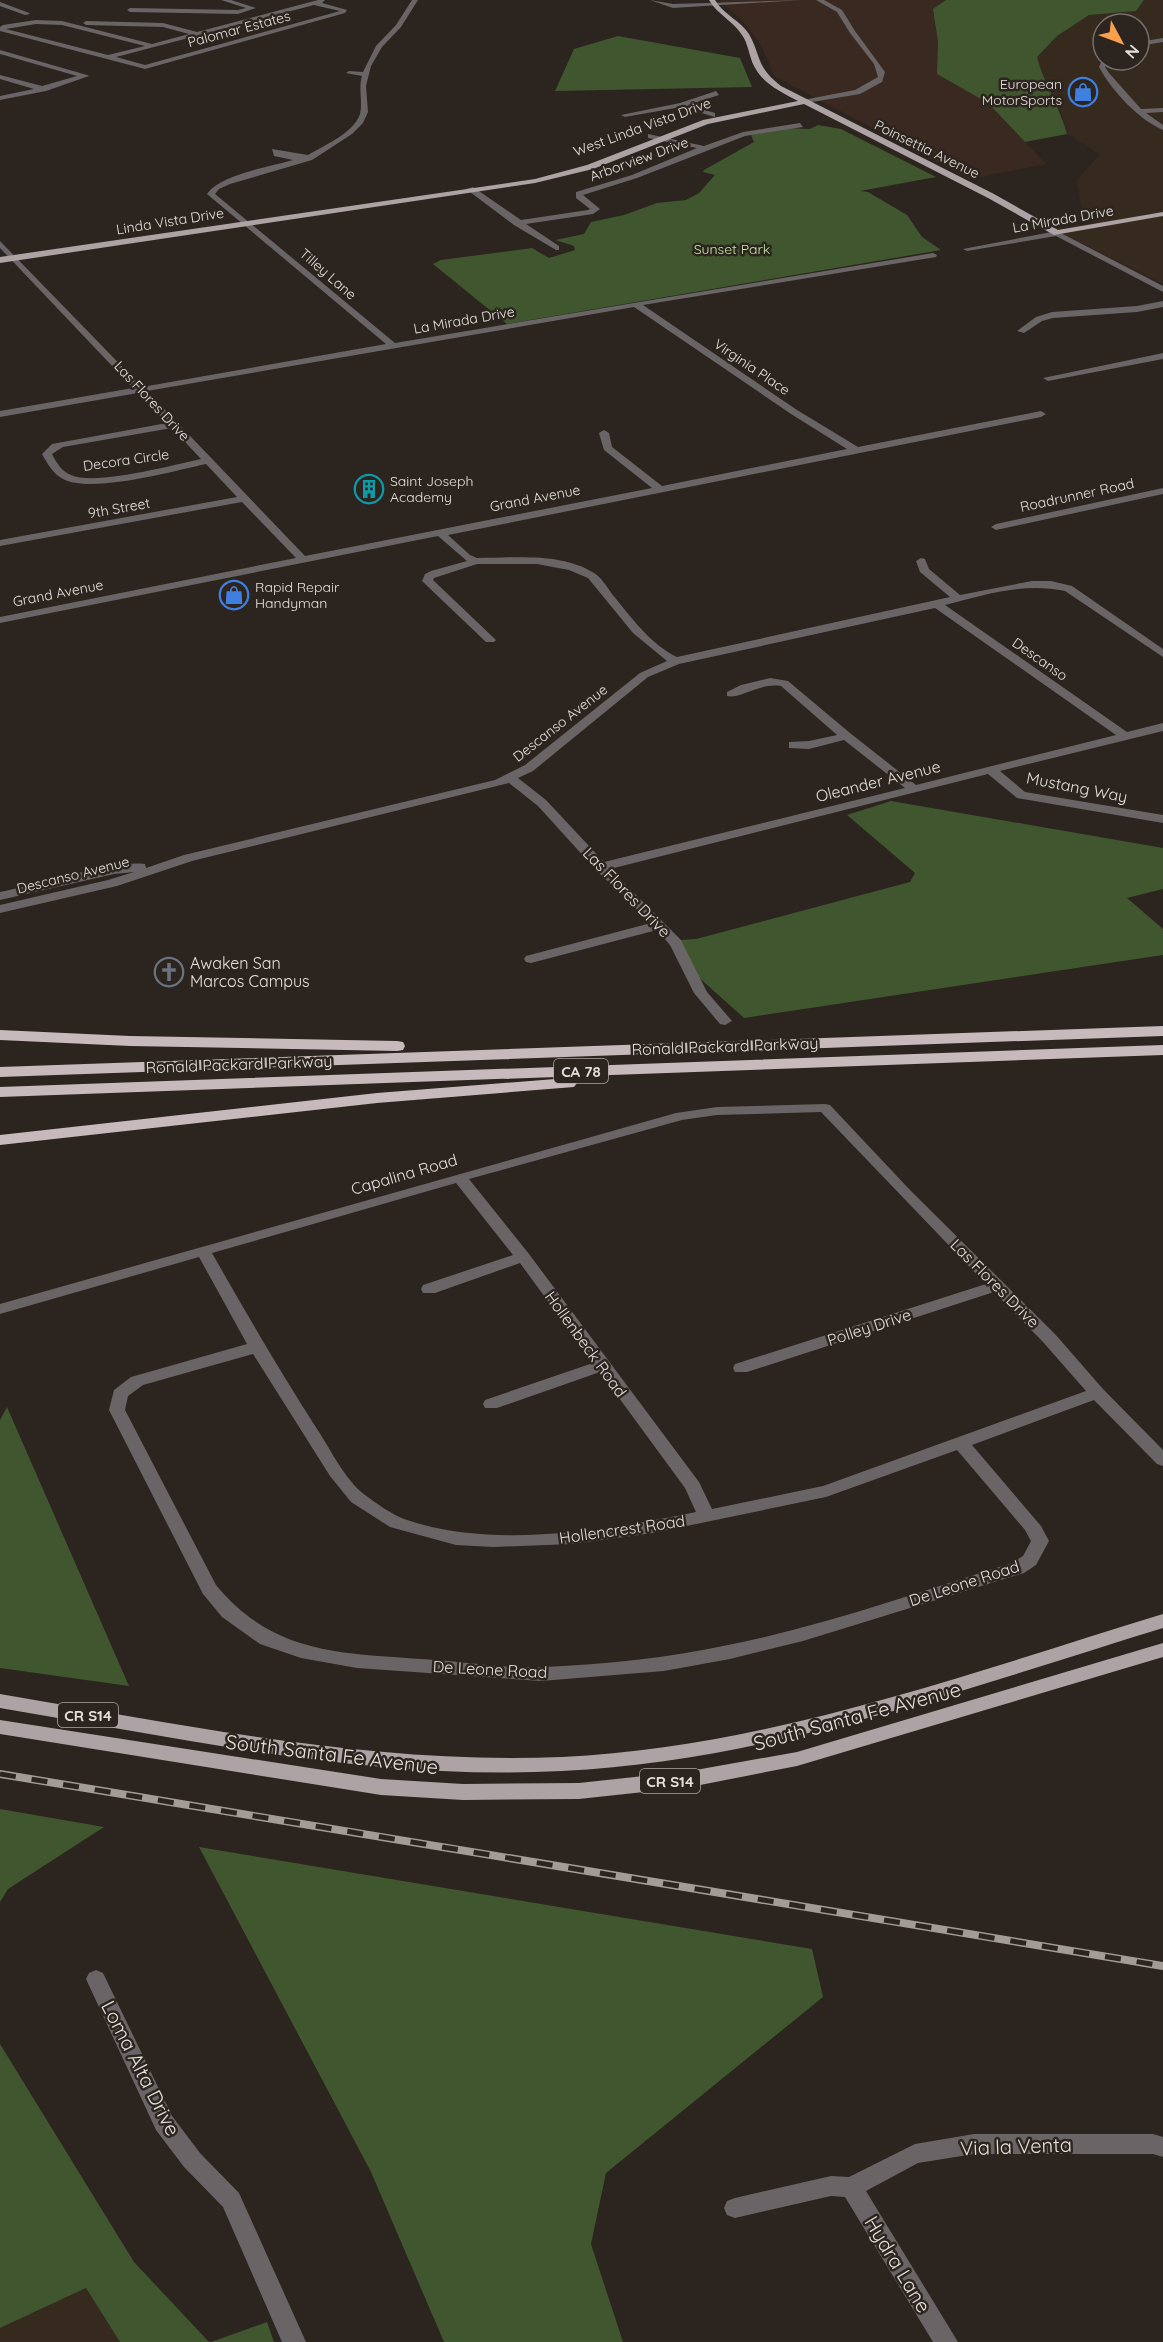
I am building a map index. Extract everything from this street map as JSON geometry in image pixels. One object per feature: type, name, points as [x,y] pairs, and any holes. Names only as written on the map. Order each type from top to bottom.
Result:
[{"type":"highway","name":"Ronald Packard Parkway","points":[[0,1072],[1163,1031]]},
{"type":"highway","points":[[0,1035],[130,1041],[461,1047],[504,1055]]},
{"type":"highway","name":"Ronald Packard Parkway","points":[[0,1092],[1163,1050]]},
{"type":"highway","points":[[0,1140],[377,1098],[822,1063]]},
{"type":"main road","name":"Poinsettia Avenue","points":[[713,2],[745,34],[757,66],[764,77],[778,88],[991,196],[1057,233]]},
{"type":"main road","points":[[778,88],[784,100],[782,102]]},
{"type":"main road","name":"West Linda Vista Drive","points":[[518,183],[564,170],[712,115],[782,102],[803,102]]},
{"type":"main road","name":"West Linda Vista Drive","points":[[244,223],[572,173],[720,118],[803,102]]},
{"type":"main road","name":"La Mirada Drive","points":[[1057,233],[1163,214]]},
{"type":"main road","name":"Linda Vista Drive","points":[[0,260],[244,223]]},
{"type":"main road","name":"South Santa Fe Avenue","points":[[0,1701],[331,1754],[405,1762],[480,1765],[562,1764],[634,1758],[709,1748],[796,1730],[1163,1621]]},
{"type":"main road","name":"South Santa Fe Avenue","points":[[0,1727],[381,1787],[485,1792],[590,1790],[690,1779],[797,1759],[1163,1650]]},
{"type":"street","points":[[0,4],[16,0]]},
{"type":"street","points":[[130,10],[238,12],[253,8],[224,0]]},
{"type":"street","points":[[241,4],[257,0]]},
{"type":"street","points":[[0,28],[110,57],[325,0]]},
{"type":"street","name":"Linda Vista Drive","points":[[244,223],[211,194],[216,187],[306,159],[349,132],[360,121],[364,112],[362,86],[364,74],[379,46],[399,26],[415,0]]},
{"type":"street","points":[[652,0],[673,6],[713,2],[799,0]]},
{"type":"street","points":[[803,102],[857,92],[880,81],[882,77],[877,63],[852,32],[840,11],[819,0]]},
{"type":"street","name":"Palomar Estates","points":[[110,57],[145,67],[301,25],[344,10],[314,3]]},
{"type":"street","points":[[0,4],[27,14]]},
{"type":"street","points":[[114,24],[122,14],[141,5]]},
{"type":"street","points":[[0,28],[36,22],[163,25],[197,34]]},
{"type":"street","points":[[62,23],[153,46]]},
{"type":"street","points":[[0,52],[85,76],[43,89],[0,98]]},
{"type":"street","points":[[1105,72],[1139,111],[1163,128]]},
{"type":"street","points":[[349,73],[364,74]]},
{"type":"street","points":[[0,77],[43,89]]},
{"type":"street","points":[[625,115],[681,105],[716,93]]},
{"type":"street","points":[[681,105],[712,115]]},
{"type":"street","points":[[1139,111],[1163,110]]},
{"type":"street","name":"Arborview Drive","points":[[517,223],[590,212],[596,209],[580,198],[579,194],[631,179],[705,148],[761,128],[800,125]]},
{"type":"street","name":"Arborview Drive","points":[[651,136],[705,148]]},
{"type":"street","points":[[470,189],[556,248]]},
{"type":"street","name":"Tilley Lane","points":[[244,223],[393,346]]},
{"type":"street","name":"La Mirada Drive","points":[[967,249],[1057,233]]},
{"type":"street","name":"Poinsettia Avenue","points":[[1057,233],[1163,289]]},
{"type":"street","name":"Las Flores Drive","points":[[0,243],[242,499],[303,560]]},
{"type":"street","name":"La Mirada Drive","points":[[0,414],[933,255]]},
{"type":"street","name":"Virginia Place","points":[[636,304],[855,450]]},
{"type":"street","points":[[1021,332],[1039,319],[1052,315],[1137,309],[1163,304]]},
{"type":"street","points":[[1048,378],[1163,356]]},
{"type":"street","name":"Grand Avenue","points":[[0,620],[1041,414]]},
{"type":"street","name":"Decora Circle","points":[[173,425],[63,444],[55,446],[47,454],[52,464],[66,477],[78,481],[98,480],[208,461]]},
{"type":"street","points":[[604,433],[607,448],[659,489]]},
{"type":"street","name":"Roadrunner Road","points":[[996,527],[1163,490]]},
{"type":"street","name":"9th Street","points":[[0,543],[242,499]]},
{"type":"street","points":[[440,532],[466,557],[475,561]]},
{"type":"street","points":[[490,640],[429,584],[429,576],[475,561],[544,561],[572,567],[591,576],[637,631],[664,655],[676,661]]},
{"type":"street","points":[[921,561],[924,570],[959,598]]},
{"type":"street","name":"Descanso Avenue","points":[[0,909],[112,883],[161,865],[475,789],[510,778],[529,768],[644,675],[676,661],[938,605],[959,598],[1031,583],[1056,584],[1068,588],[1163,654]]},
{"type":"street","name":"Descanso","points":[[938,605],[1125,736]]},
{"type":"street","points":[[731,694],[745,687],[770,681],[784,683],[846,736],[914,789]]},
{"type":"street","name":"Oleander Avenue","points":[[601,867],[1163,728]]},
{"type":"street","points":[[793,745],[809,745],[846,736]]},
{"type":"street","name":"Mustang Way","points":[[992,771],[1021,795],[1163,819]]},
{"type":"street","name":"Las Flores Drive","points":[[510,778],[542,803],[676,943],[701,993],[725,1021]]},
{"type":"street","points":[[0,896],[114,870],[161,865]]},
{"type":"street","points":[[531,959],[660,925]]},
{"type":"street","name":"Las Flores Drive","points":[[825,1108],[905,1193],[1049,1338],[1097,1393],[1163,1461]]},
{"type":"street","name":"Capalina Road","points":[[0,1309],[459,1177],[681,1116],[717,1111],[825,1108]]},
{"type":"street","name":"Hollenbeck Road","points":[[459,1177],[523,1257],[693,1486],[707,1516]]},
{"type":"street","name":"Hollencrest Road","points":[[203,1250],[257,1347],[336,1472],[357,1498],[396,1523],[456,1539],[493,1541],[573,1538],[653,1527],[826,1491],[1097,1393]]},
{"type":"street","points":[[429,1289],[523,1257]]},
{"type":"street","name":"Polley Drive","points":[[741,1368],[997,1286]]},
{"type":"street","name":"De Leone Road","points":[[257,1347],[137,1381],[120,1394],[117,1410],[209,1589],[228,1612],[267,1639],[300,1651],[357,1661],[541,1674],[664,1664],[730,1652],[803,1634],[1018,1568],[1030,1560],[1040,1541],[1032,1526],[960,1442]]},
{"type":"street","points":[[492,1404],[602,1366]]},
{"type":"street","name":"Loma Alta Drive","points":[[96,1978],[164,2123],[192,2160],[231,2200],[294,2342]]},
{"type":"street","name":"Via la Venta","points":[[735,2208],[831,2186],[851,2187],[915,2154],[974,2144],[1153,2144],[1163,2147]]},
{"type":"street","name":"Hydra Lane","points":[[851,2187],[946,2342]]},
{"type":"shaded area","points":[[719,0],[946,0],[933,10],[938,42],[938,74],[988,103],[1046,164],[969,179],[774,76],[761,45],[742,20]]},
{"type":"shaded area","points":[[1144,0],[1163,0],[1163,284],[1053,229],[1094,223],[1081,207],[1077,180],[1100,154],[1067,134],[1062,115],[1044,80],[1037,57],[1057,36],[1091,15],[1091,72],[1151,72],[1151,12],[1124,12],[1136,11]]},
{"type":"shaded area","points":[[86,2288],[120,2342],[0,2342],[0,2328]]},
{"type":"green space","points":[[946,0],[1144,0],[1136,11],[1091,12],[1091,15],[1057,36],[1037,57],[1067,134],[1025,142],[988,103],[937,74],[938,42],[933,9]]},
{"type":"green space","points":[[618,36],[740,58],[752,87],[555,91],[574,49]]},
{"type":"green space","name":"Sunset Park","points":[[818,125],[841,129],[936,177],[860,191],[868,192],[907,215],[922,237],[941,250],[507,324],[433,264],[441,260],[532,248],[549,258],[575,250],[574,246],[555,240],[584,234],[591,222],[624,215],[657,203],[686,200],[699,193],[715,175],[703,172],[704,170],[754,142],[751,135],[783,128],[810,129]]},
{"type":"green space","points":[[891,801],[1163,848],[1163,889],[1127,898],[1163,929],[1163,955],[744,1018],[686,966],[667,941],[696,939],[910,882],[915,873],[847,815]]},
{"type":"green space","points":[[7,1407],[129,1686],[0,1668],[0,1420]]},
{"type":"green space","points":[[0,1809],[104,1827],[8,1889],[0,1902]]},
{"type":"green space","points":[[199,1847],[812,1949],[823,1997],[606,2173],[591,2244],[623,2342],[444,2342],[371,2172]]},
{"type":"green space","points":[[0,2044],[134,2262],[209,2342],[120,2342],[86,2288],[0,2328]]},
{"type":"green space","points":[[267,2322],[274,2342],[211,2342]]},
{"type":"railway","points":[[0,1774],[1163,1966]]},
{"type":"place","name":"European MotorSports","points":[[1083,92]]},
{"type":"place","name":"Saint Joseph Academy","points":[[369,489]]},
{"type":"place","name":"Rapid Repair Handyman","points":[[234,595]]},
{"type":"place","name":"Awaken San Marcos Campus","points":[[169,972]]}]
